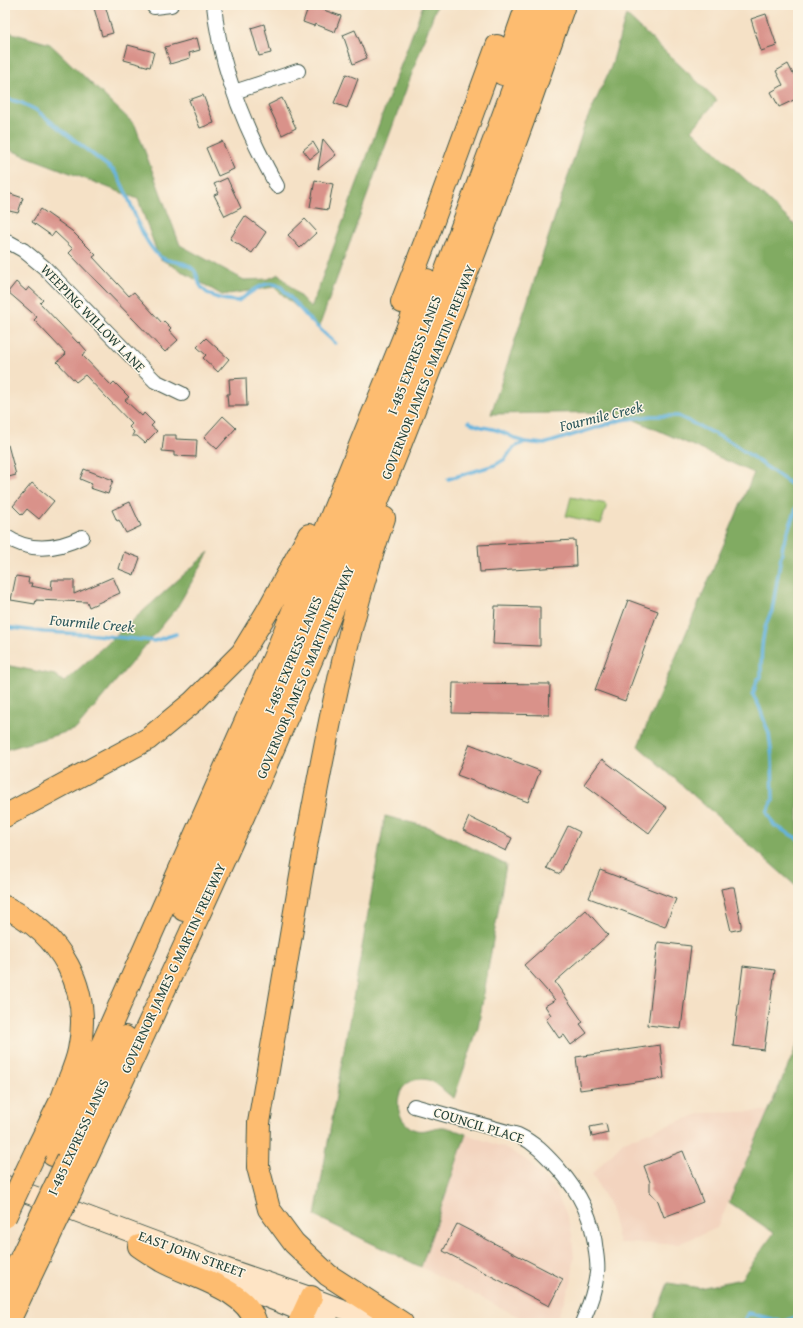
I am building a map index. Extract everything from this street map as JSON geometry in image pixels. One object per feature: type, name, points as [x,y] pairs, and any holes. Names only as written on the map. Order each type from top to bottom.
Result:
[{"type":"highway","name":"GOVERNOR JAMES G MARTIN FREEWAY","points":[[5,1217],[60,1158],[60,1102],[210,777],[309,535],[429,232],[512,5]]},
{"type":"highway","name":"I-485 EXPRESS LANES","points":[[19,1255],[276,653],[450,222],[527,5]]},
{"type":"highway","name":"I-485 EXPRESS LANES","points":[[60,1158],[179,923],[342,539],[404,384],[544,5]]},
{"type":"highway","name":"GOVERNOR JAMES G MARTIN FREEWAY","points":[[8,1323],[15,1288],[19,1255],[60,1158],[262,775],[421,392],[463,286],[564,5]]},
{"type":"highway","points":[[402,1323],[328,1276],[294,1243],[269,1209],[258,1167],[259,1123],[320,769],[340,670],[372,552],[418,425],[421,392]]},
{"type":"highway","points":[[5,816],[148,739],[193,702],[242,653],[267,612],[309,535]]},
{"type":"highway","points":[[5,907],[23,916],[38,928],[66,962],[76,980],[82,1003],[82,1024],[79,1050],[60,1102]]},
{"type":"highway","points":[[138,1246],[162,1261],[223,1288],[246,1306],[256,1323]]},
{"type":"highway","points":[[14,1323],[15,1288]]},
{"type":"main road","name":"EAST JOHN STREET","points":[[5,1185],[219,1266],[304,1311],[330,1323]]},
{"type":"main road","name":"EAST JOHN STREET","points":[[5,1196],[304,1311],[379,1323]]},
{"type":"street","points":[[154,7],[170,5]]},
{"type":"street","points":[[214,5],[222,49],[238,107],[264,163],[277,186]]},
{"type":"street","points":[[234,92],[298,71]]},
{"type":"street","name":"WEEPING WILLOW LANE","points":[[5,240],[23,250],[45,268],[155,382],[182,394]]},
{"type":"street","points":[[5,536],[19,544],[43,549],[68,544],[82,537]]},
{"type":"street","name":"COUNCIL PLACE","points":[[414,1106],[525,1138],[546,1154],[573,1185],[587,1211],[592,1226],[598,1272],[589,1305],[582,1323]]},
{"type":"shaded area","points":[[769,1111],[717,1228],[678,1244],[619,1243],[610,1207],[592,1174],[624,1141],[702,1113]]},
{"type":"shaded area","points":[[466,1134],[508,1149],[529,1162],[554,1189],[565,1211],[572,1234],[574,1259],[571,1283],[555,1323],[531,1323],[421,1267]]},
{"type":"green space","points":[[423,5],[437,5],[319,327],[274,287],[222,295],[159,258],[138,199],[5,148],[5,31],[50,44],[135,125],[180,245],[244,280],[268,279],[279,274],[311,308]]},
{"type":"green space","points":[[626,15],[717,100],[692,130],[798,228],[798,888],[638,746],[754,473],[617,412],[491,414],[585,124],[611,67]]},
{"type":"green space","points":[[571,497],[607,504],[601,524],[566,516]]},
{"type":"green space","points":[[209,552],[176,609],[76,729],[5,750],[5,665],[55,675],[64,682]]},
{"type":"green space","points":[[385,816],[432,828],[506,865],[478,1028],[454,1098],[435,1083],[426,1079],[421,1079],[412,1081],[405,1086],[400,1092],[398,1100],[398,1109],[401,1117],[406,1124],[413,1129],[423,1130],[443,1127],[466,1134],[421,1267],[315,1216]]},
{"type":"green space","points":[[798,1043],[798,1323],[653,1323],[668,1283],[700,1288],[741,1279],[774,1233],[729,1202]]},
{"type":"building","points":[[105,5],[113,33],[102,36],[94,8]]},
{"type":"building","points":[[309,5],[341,16],[335,32],[315,24],[314,26],[303,22]]},
{"type":"building","points":[[766,14],[777,46],[761,51],[751,19]]},
{"type":"building","points":[[264,24],[271,53],[259,56],[251,28]]},
{"type":"building","points":[[355,30],[367,58],[353,64],[343,35]]},
{"type":"building","points":[[197,38],[200,50],[189,53],[190,58],[170,64],[165,47]]},
{"type":"building","points":[[128,45],[154,52],[150,67],[124,60]]},
{"type":"building","points":[[788,64],[793,74],[798,72],[798,98],[779,107],[771,92],[783,85],[776,71]]},
{"type":"building","points":[[346,74],[358,79],[347,108],[334,103]]},
{"type":"building","points":[[203,95],[214,123],[200,128],[189,100]]},
{"type":"building","points":[[282,98],[296,128],[282,135],[268,105]]},
{"type":"building","points":[[323,139],[336,155],[318,169]]},
{"type":"building","points":[[222,141],[234,169],[218,176],[206,148]]},
{"type":"building","points":[[313,142],[319,152],[310,159],[303,150]]},
{"type":"building","points":[[227,178],[241,208],[225,216],[214,195],[219,193],[214,184]]},
{"type":"building","points":[[315,180],[333,184],[328,210],[310,207]]},
{"type":"building","points":[[5,192],[23,198],[18,213],[5,210]]},
{"type":"building","points":[[41,209],[72,231],[96,255],[93,257],[129,296],[134,292],[162,323],[164,321],[171,328],[169,330],[178,340],[165,352],[69,253],[73,249],[55,232],[52,236],[32,222]]},
{"type":"building","points":[[245,216],[266,232],[252,253],[230,239]]},
{"type":"building","points":[[305,219],[317,232],[300,248],[288,235]]},
{"type":"building","points":[[16,282],[26,291],[29,287],[43,300],[40,303],[87,351],[82,355],[111,385],[114,382],[129,397],[125,400],[142,416],[144,413],[154,423],[151,426],[157,431],[145,443],[137,436],[132,436],[134,432],[129,427],[132,424],[85,375],[76,382],[57,362],[66,354],[34,320],[37,317],[8,292]]},
{"type":"building","points":[[206,338],[229,359],[218,372],[203,358],[206,355],[197,347]]},
{"type":"building","points":[[246,378],[247,406],[228,406],[227,394],[230,394],[229,379]]},
{"type":"building","points":[[223,416],[236,428],[217,449],[204,437]]},
{"type":"building","points":[[164,435],[176,435],[176,439],[197,440],[196,457],[174,456],[174,452],[162,451]]},
{"type":"building","points":[[5,445],[8,445],[16,475],[5,478]]},
{"type":"building","points":[[84,469],[113,480],[108,494],[90,488],[92,484],[80,479]]},
{"type":"building","points":[[32,483],[54,501],[39,519],[27,509],[22,515],[13,506]]},
{"type":"building","points":[[130,502],[141,526],[126,533],[119,520],[117,521],[112,510]]},
{"type":"building","points":[[575,540],[576,566],[480,572],[478,545]]},
{"type":"building","points":[[124,552],[140,558],[134,575],[119,569]]},
{"type":"building","points":[[16,576],[29,578],[28,583],[32,583],[31,586],[51,590],[52,580],[74,580],[74,594],[113,577],[120,593],[89,607],[87,602],[36,600],[35,604],[11,600]]},
{"type":"building","points":[[628,600],[658,611],[625,701],[595,690]]},
{"type":"building","points":[[495,606],[540,607],[540,646],[493,644]]},
{"type":"building","points":[[453,683],[550,684],[549,715],[452,713]]},
{"type":"building","points":[[470,744],[540,771],[528,802],[457,775]]},
{"type":"building","points":[[602,759],[667,808],[649,833],[584,784]]},
{"type":"building","points":[[469,817],[512,838],[506,851],[463,830]]},
{"type":"building","points":[[568,826],[580,832],[560,874],[547,868]]},
{"type":"building","points":[[600,870],[676,899],[665,927],[589,898]]},
{"type":"building","points":[[734,887],[741,929],[731,931],[721,889]]},
{"type":"building","points":[[586,910],[608,935],[555,982],[583,1022],[580,1024],[587,1033],[571,1045],[564,1035],[559,1038],[546,1019],[551,1015],[545,1006],[555,1000],[524,965]]},
{"type":"building","points":[[658,942],[691,946],[681,1029],[648,1025]]},
{"type":"building","points":[[743,966],[775,970],[764,1050],[733,1046]]},
{"type":"building","points":[[660,1045],[664,1078],[580,1090],[576,1057]]},
{"type":"building","points":[[606,1124],[608,1133],[592,1137],[590,1127]]},
{"type":"building","points":[[683,1151],[703,1202],[664,1217],[658,1201],[650,1192],[650,1182],[644,1166]]},
{"type":"building","points":[[457,1224],[563,1279],[549,1306],[443,1251]]},
{"type":"waterway","points":[[5,98],[22,103],[36,110],[114,171],[125,190],[142,232],[155,252],[164,259],[184,264],[193,269],[196,272],[200,285],[207,293],[217,298],[238,301],[259,287],[275,284],[281,287],[310,320],[335,343]]},
{"type":"waterway","name":"Fourmile Creek","points":[[448,479],[495,465],[505,459],[513,448],[525,442],[544,444],[621,420],[651,416],[678,416],[731,442],[798,489]]},
{"type":"waterway","points":[[469,422],[478,426],[500,431],[525,442]]},
{"type":"waterway","points":[[798,503],[783,545],[772,611],[768,618],[764,634],[761,677],[757,680],[753,695],[759,706],[769,734],[772,757],[773,800],[767,812],[774,825],[798,839]]},
{"type":"waterway","name":"Fourmile Creek","points":[[5,627],[44,632],[86,634],[154,641],[176,634]]},
{"type":"waterway","points":[[743,1323],[748,1313],[783,1322],[798,1316]]}]
